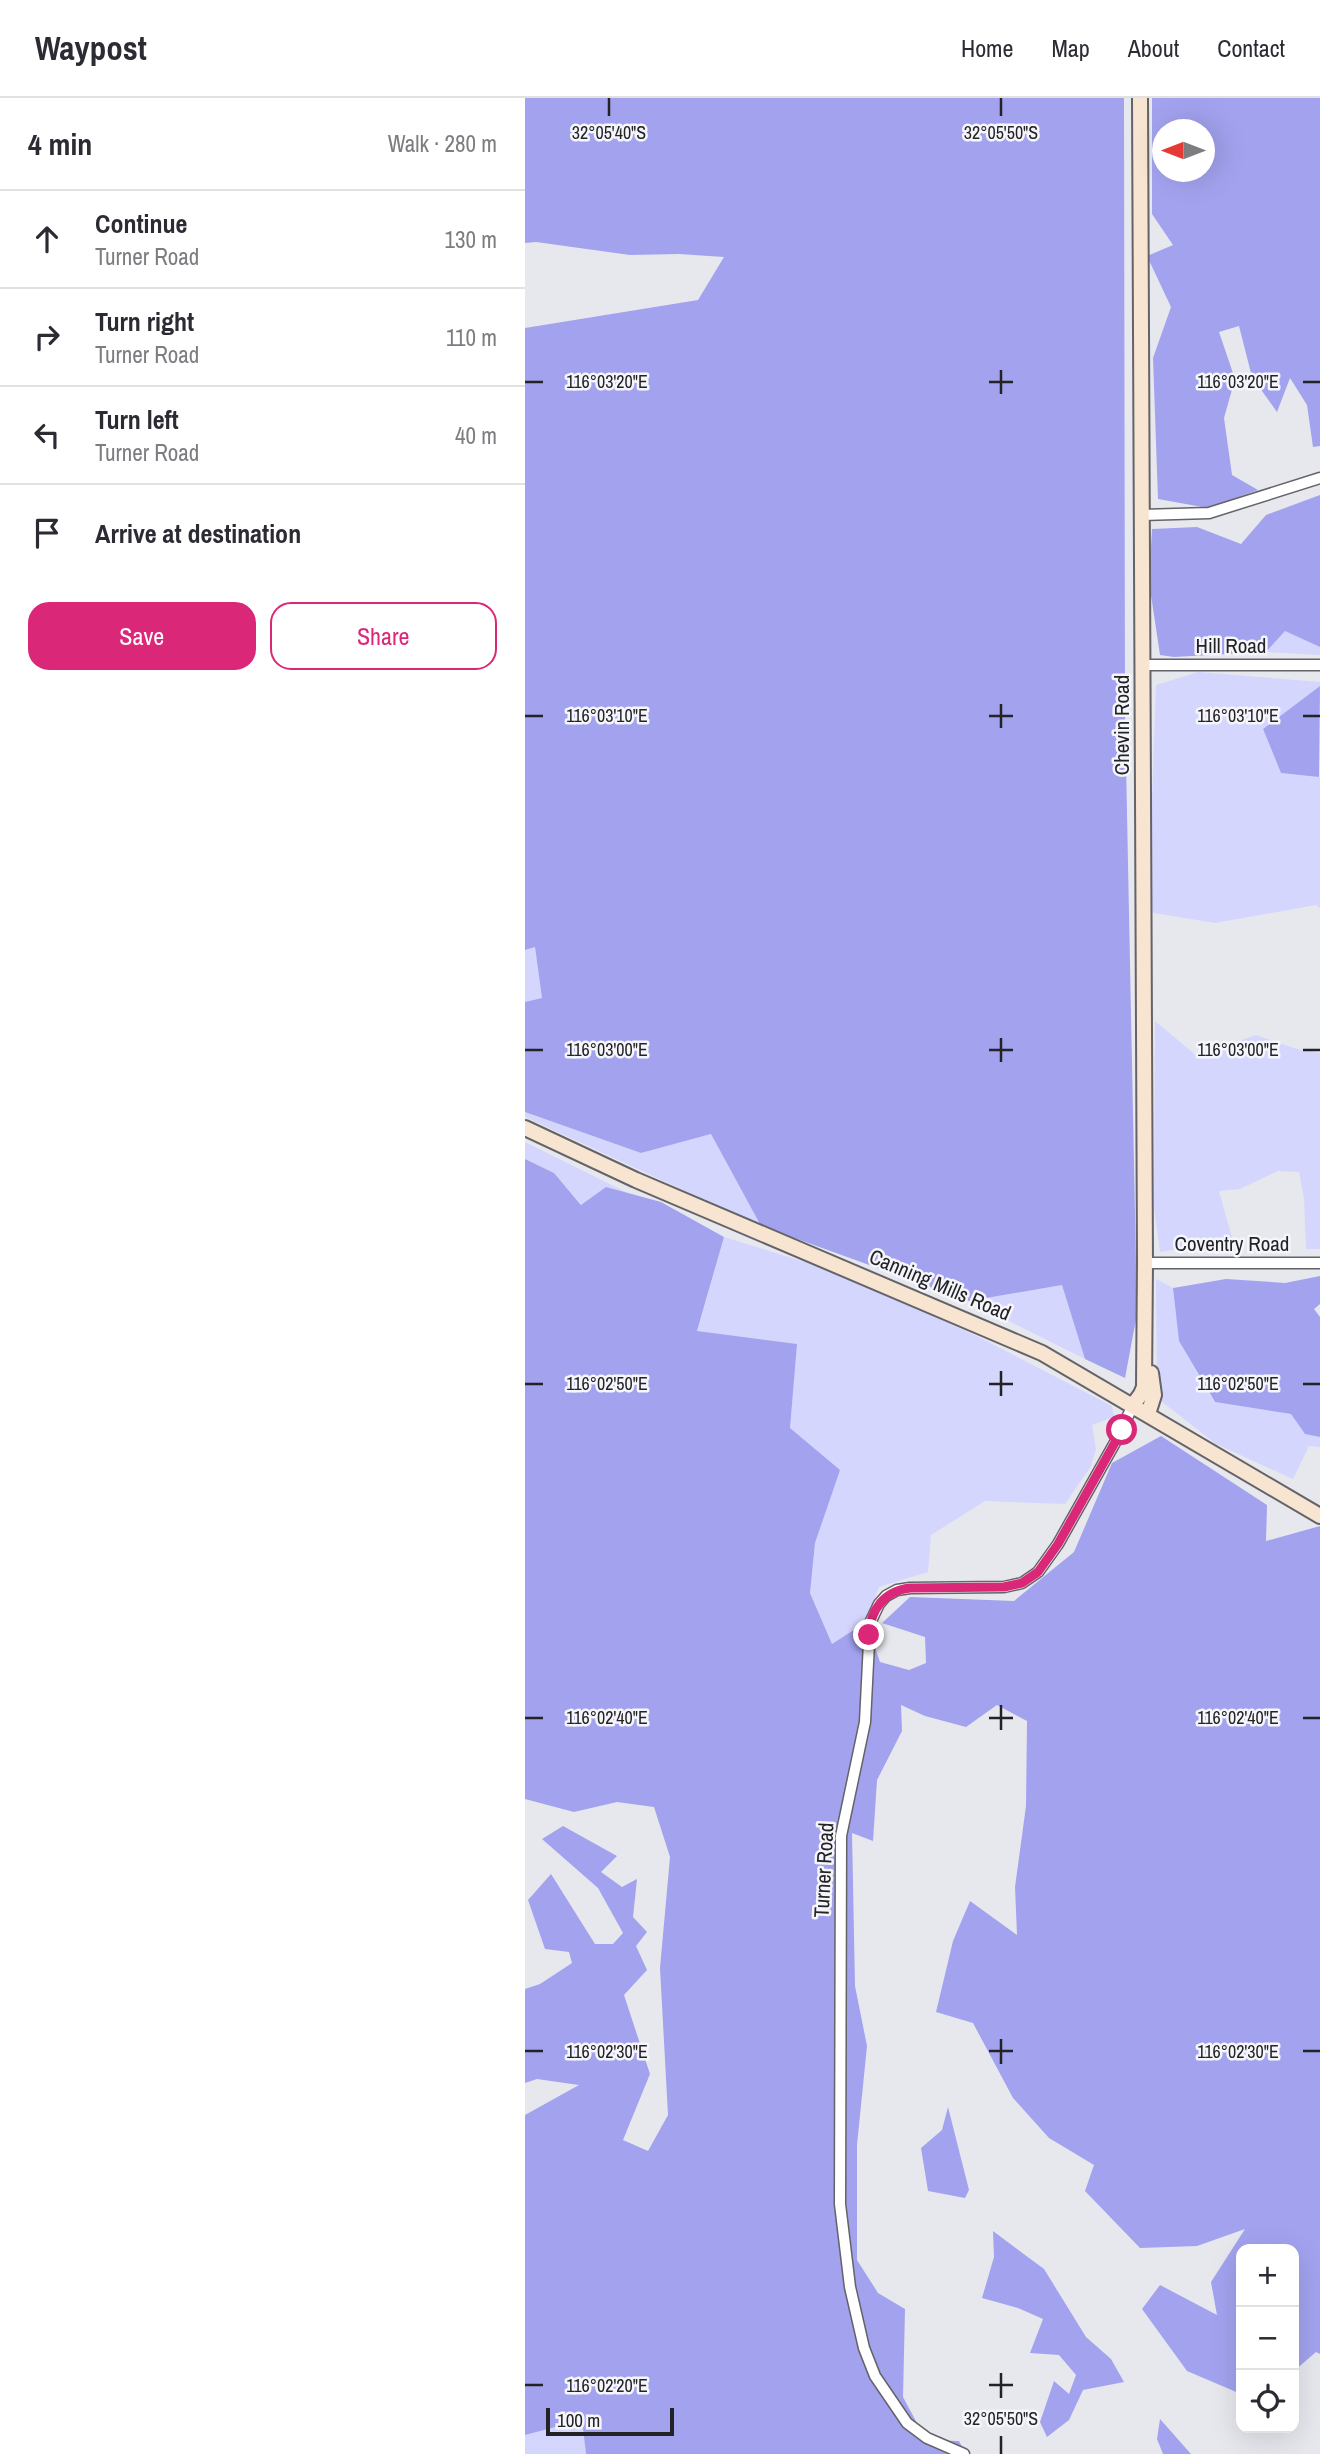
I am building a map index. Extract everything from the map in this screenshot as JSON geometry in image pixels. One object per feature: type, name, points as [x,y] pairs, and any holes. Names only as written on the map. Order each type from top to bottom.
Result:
[{"type":"main road","name":"Chevin Road","points":[[1133,1405],[1144,1387],[1145,1263],[1140,98]]},
{"type":"main road","name":"Canning Mills Road","points":[[525,1128],[636,1180],[1030,1347],[1064,1364],[1320,1516]]},
{"type":"main road","name":"Chevin Road","points":[[1144,1352],[1153,1383],[1148,1414]]},
{"type":"street","points":[[1142,515],[1209,513],[1320,478]]},
{"type":"street","name":"Hill Road","points":[[1143,665],[1320,665]]},
{"type":"street","name":"Coventry Road","points":[[1145,1263],[1320,1263]]},
{"type":"street","name":"Turner Road","points":[[964,2454],[927,2438],[907,2423],[876,2375],[864,2348],[850,2287],[840,2204],[841,1836],[865,1722],[870,1623],[879,1604],[897,1590],[1004,1587],[1022,1583],[1038,1572],[1058,1544],[1118,1439],[1133,1405]]},
{"type":"shaded area","points":[[525,98],[1124,98],[1125,713],[1137,1314],[1125,1378],[1085,1359],[1062,1285],[969,1301],[761,1226],[711,1134],[641,1153],[525,1112],[525,1002],[542,998],[535,947],[525,950],[525,328],[698,300],[724,257],[630,255],[536,242],[525,243]]},
{"type":"shaded area","points":[[1152,98],[1320,98],[1320,446],[1313,447],[1307,405],[1290,378],[1277,412],[1252,377],[1239,326],[1219,332],[1235,379],[1224,418],[1232,475],[1258,490],[1208,508],[1158,499],[1153,358],[1171,307],[1147,256],[1173,245],[1152,214],[1152,182],[1215,182],[1215,119],[1152,119]]},
{"type":"shaded area","points":[[1320,495],[1320,647],[1285,631],[1266,652],[1174,657],[1160,655],[1149,582],[1152,529],[1197,527],[1241,544],[1266,515]]},
{"type":"shaded area","points":[[1285,631],[1320,647],[1320,655],[1266,652]]},
{"type":"shaded area","points":[[1198,672],[1320,682],[1320,686],[1263,729],[1281,773],[1320,777],[1320,908],[1316,905],[1215,923],[1148,912],[1156,685]]},
{"type":"shaded area","points":[[1320,686],[1319,777],[1281,773],[1263,729]]},
{"type":"shaded area","points":[[535,947],[542,998],[525,1002],[525,950]]},
{"type":"shaded area","points":[[1155,1021],[1197,1056],[1256,1035],[1297,1049],[1320,1053],[1320,1249],[1306,1249],[1304,1198],[1299,1172],[1278,1171],[1240,1189],[1219,1191],[1235,1248],[1185,1248],[1160,1252],[1154,1208]]},
{"type":"shaded area","points":[[525,1112],[641,1153],[711,1134],[761,1226],[525,1117]]},
{"type":"shaded area","points":[[525,1142],[628,1193],[606,1187],[582,1205],[554,1173],[525,1159]]},
{"type":"shaded area","points":[[525,1159],[554,1173],[581,1205],[606,1187],[661,1202],[724,1237],[697,1331],[797,1344],[790,1428],[840,1470],[815,1543],[810,1593],[832,1644],[866,1622],[880,1662],[909,1670],[926,1663],[925,1637],[882,1623],[910,1597],[1014,1601],[1074,1552],[1112,1463],[1161,1436],[1267,1505],[1266,1541],[1320,1526],[1320,2354],[1316,2352],[1299,2367],[1299,2244],[1236,2244],[1236,2392],[1187,2371],[1142,2309],[1160,2285],[1217,2315],[1211,2282],[1245,2229],[1197,2246],[1140,2248],[1085,2191],[1094,2165],[1049,2138],[1013,2098],[973,2023],[936,2012],[953,1941],[970,1901],[1017,1935],[1015,1887],[1026,1806],[1027,1721],[997,1705],[966,1727],[925,1716],[901,1705],[902,1731],[877,1780],[873,1841],[852,1833],[855,1986],[867,2046],[857,2145],[857,2260],[878,2293],[905,2309],[903,2397],[926,2440],[959,2441],[966,2454],[586,2454],[582,2420],[525,2435],[525,2115],[579,2085],[537,2079],[525,2083],[525,1989],[540,1984],[572,1963],[569,1952],[545,1949],[528,1900],[551,1874],[595,1944],[613,1944],[623,1933],[598,1888],[542,1839],[563,1826],[617,1856],[601,1872],[622,1887],[637,1879],[633,1917],[647,1932],[636,1946],[647,1970],[624,1995],[650,2074],[623,2140],[648,2151],[668,2115],[660,1968],[670,1857],[654,1807],[617,1802],[574,1812],[525,1799]]},
{"type":"shaded area","points":[[724,1237],[834,1271],[979,1337],[1112,1406],[1114,1417],[1092,1425],[1096,1449],[1091,1466],[1065,1504],[985,1501],[931,1535],[928,1572],[879,1587],[866,1622],[832,1644],[810,1593],[815,1543],[839,1470],[790,1428],[797,1344],[697,1332]]},
{"type":"shaded area","points":[[1320,1276],[1320,1304],[1314,1309],[1320,1317],[1320,1437],[1305,1434],[1291,1414],[1215,1402],[1179,1341],[1173,1288],[1226,1279],[1285,1283]]},
{"type":"shaded area","points":[[1156,1279],[1173,1288],[1179,1341],[1214,1402],[1291,1414],[1305,1434],[1320,1437],[1320,1447],[1309,1446],[1293,1479],[1216,1444],[1157,1398]]},
{"type":"shaded area","points":[[1062,1285],[1085,1359],[969,1301]]},
{"type":"shaded area","points":[[948,2107],[969,2190],[965,2198],[928,2191],[921,2148],[942,2130]]},
{"type":"shaded area","points":[[993,2231],[1044,2269],[1086,2337],[1111,2359],[1124,2382],[1083,2390],[1069,2420],[1047,2437],[1040,2422],[1054,2381],[1069,2394],[1076,2375],[1059,2355],[1030,2353],[1043,2319],[1018,2308],[982,2298],[994,2257]]},
{"type":"shaded area","points":[[1160,2419],[1191,2454],[1163,2454],[1157,2439]]},
{"type":"shaded area","points":[[582,2420],[586,2454],[525,2454],[525,2435]]},
{"type":"route","points":[[869,1635],[872,1616],[879,1604],[897,1590],[1004,1587],[1022,1583],[1038,1572],[1058,1544],[1122,1430]]}]
